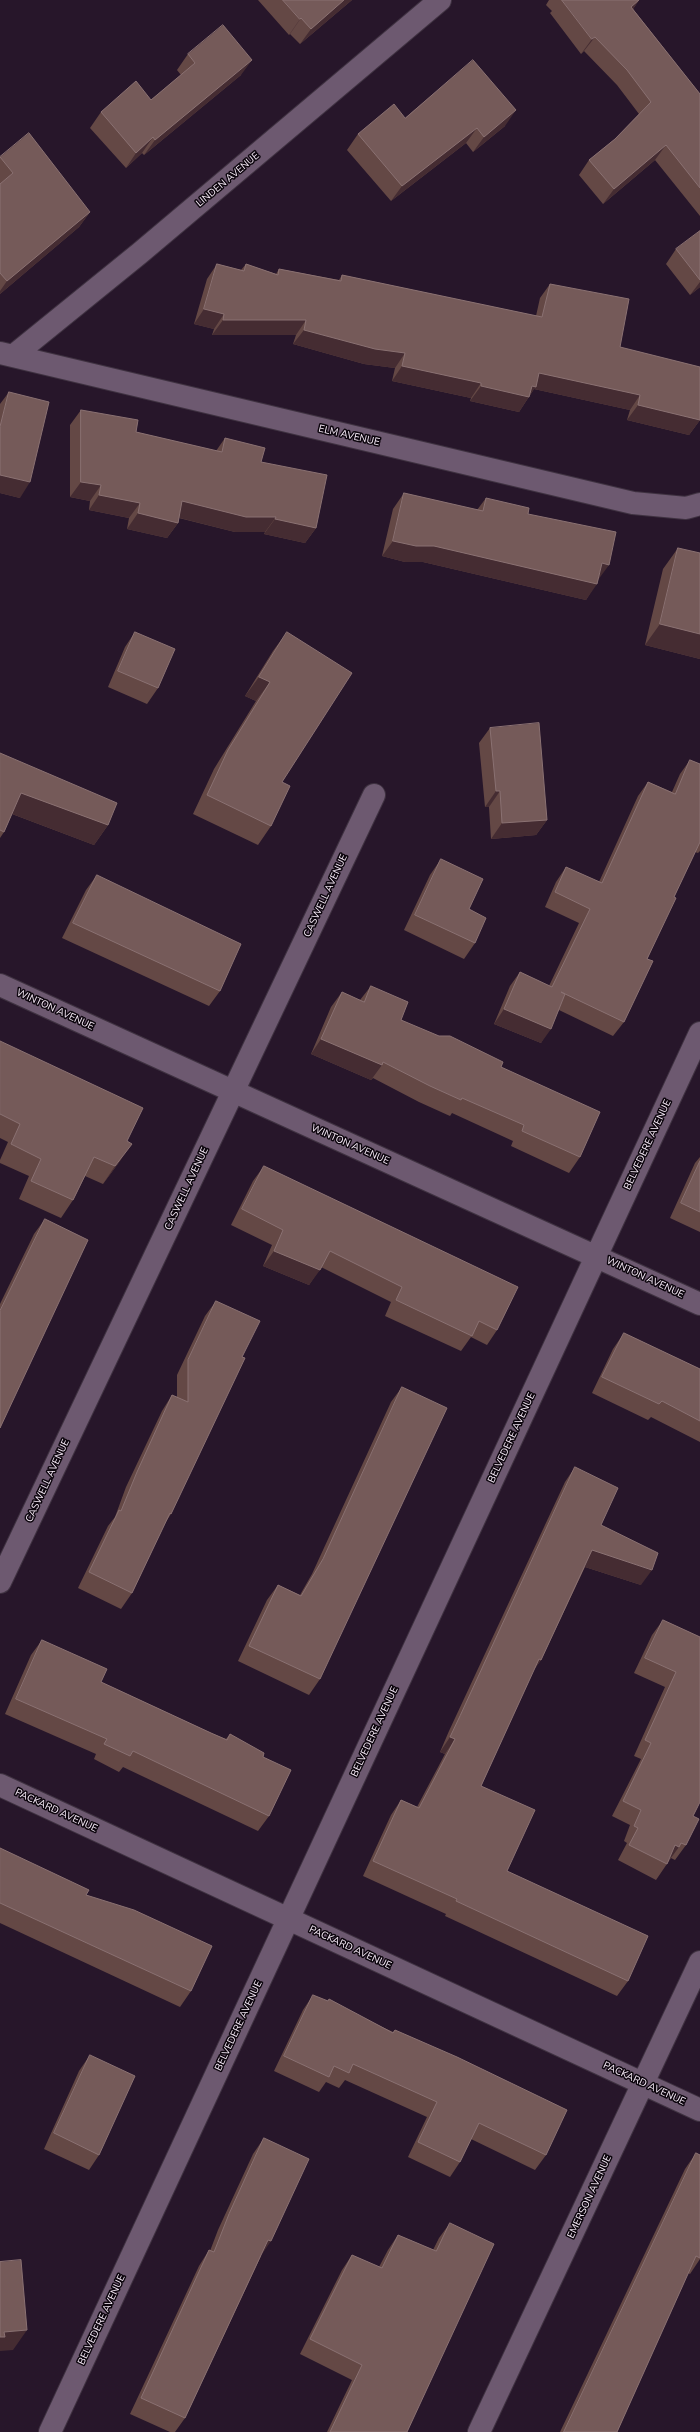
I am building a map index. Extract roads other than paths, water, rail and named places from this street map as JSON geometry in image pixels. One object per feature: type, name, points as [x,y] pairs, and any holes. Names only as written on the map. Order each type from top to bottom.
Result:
[{"type":"street","name":"LINDEN AVENUE","points":[[6,354],[140,254],[440,0]]},
{"type":"street","name":"ELM AVENUE","points":[[6,354],[634,503],[686,508],[700,504]]},
{"type":"street","name":"CASWELL AVENUE","points":[[0,1582],[374,795]]},
{"type":"street","name":"WINTON AVENUE","points":[[0,985],[233,1092],[596,1255],[700,1304]]},
{"type":"street","name":"BELVEDERE AVENUE","points":[[50,2432],[700,1033]]},
{"type":"street","name":"PACKARD AVENUE","points":[[0,1785],[700,2110]]},
{"type":"street","name":"EMERSON AVENUE","points":[[479,2432],[700,1962]]}]
